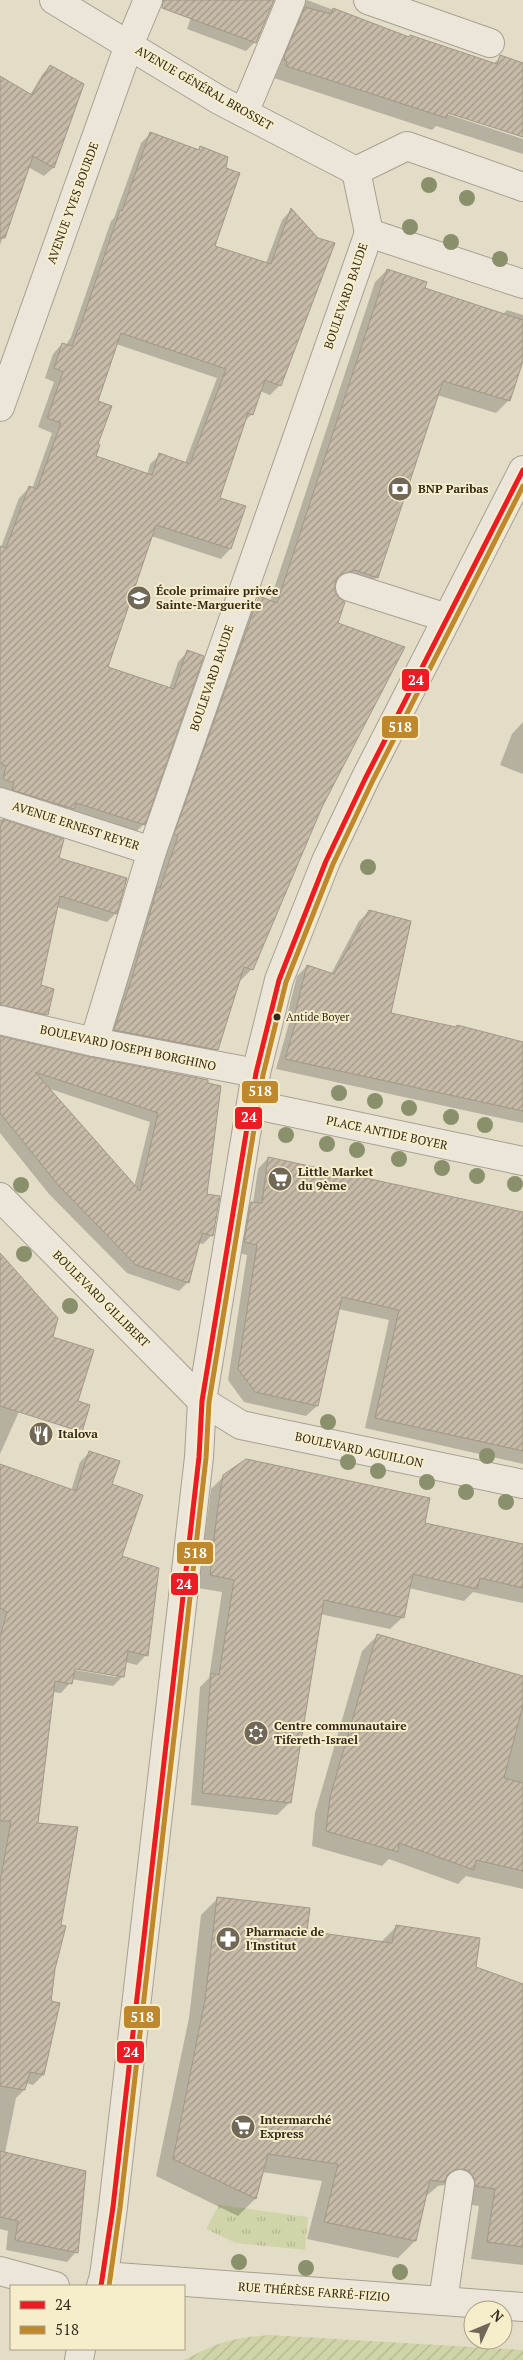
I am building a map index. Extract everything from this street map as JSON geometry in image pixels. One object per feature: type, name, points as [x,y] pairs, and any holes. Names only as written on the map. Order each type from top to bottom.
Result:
[{"type":"street","name":"AVENUE GÉNÉRAL BROSSET","points":[[54,0],[244,112],[356,171]]},
{"type":"street","name":"AVENUE YVES BOURDE","points":[[0,407],[129,45],[148,0]]},
{"type":"street","points":[[244,112],[291,0]]},
{"type":"street","points":[[368,0],[490,42]]},
{"type":"street","points":[[523,187],[407,146],[356,171],[369,233],[523,284]]},
{"type":"street","name":"BOULEVARD BAUDE","points":[[94,1042],[152,851],[369,233]]},
{"type":"street","points":[[103,2281],[199,1456],[202,1401],[256,1073],[279,980],[326,861],[365,779],[523,470]]},
{"type":"street","points":[[350,587],[447,618]]},
{"type":"street","name":"AVENUE ERNEST REYER","points":[[0,802],[152,851]]},
{"type":"street","name":"BOULEVARD JOSEPH BORGHINO","points":[[0,1020],[94,1042],[256,1073]]},
{"type":"street","name":"PLACE ANTIDE BOYER","points":[[251,1104],[523,1161]]},
{"type":"street","name":"BOULEVARD GILLIBERT","points":[[0,1197],[202,1401]]},
{"type":"street","name":"BOULEVARD AGUILLON","points":[[202,1401],[241,1425],[523,1484]]},
{"type":"street","points":[[443,2301],[460,2184]]},
{"type":"street","points":[[0,2271],[51,2285]]},
{"type":"street","name":"RUE THÉRÈSE FARRÉ-FIZIO","points":[[103,2281],[171,2285]]},
{"type":"street","name":"RUE THÉRÈSE FARRÉ-FIZIO","points":[[185,2286],[523,2307]]},
{"type":"green space","points":[[219,2205],[308,2217],[305,2250],[236,2243],[206,2229]]},
{"type":"green space","points":[[269,2335],[463,2346],[463,2350],[523,2350],[523,2360],[184,2360],[225,2342]]},
{"type":"building","points":[[163,0],[274,0],[256,43],[162,8]]},
{"type":"building","points":[[305,7],[331,14],[333,8],[409,37],[410,35],[497,64],[500,55],[523,63],[523,137],[448,113],[446,118],[286,66],[285,54]]},
{"type":"building","points":[[50,65],[84,84],[54,168],[33,156],[5,238],[0,238],[0,76],[32,95]]},
{"type":"building","points":[[150,132],[199,150],[200,146],[228,157],[226,168],[240,173],[215,246],[271,264],[291,208],[318,238],[335,243],[281,386],[265,380],[253,415],[248,413],[220,498],[246,506],[231,549],[156,525],[108,667],[174,689],[187,650],[204,656],[145,825],[76,803],[74,809],[12,790],[14,783],[3,779],[6,766],[0,763],[0,546],[6,548],[29,486],[37,489],[61,423],[47,418],[63,372],[54,368],[62,343],[72,346],[79,330],[120,210],[122,211]],"holes":[[[121,333],[226,369],[190,464],[159,453],[152,475],[96,456],[100,445],[98,444],[112,406],[98,401]]]},
{"type":"building","points":[[387,269],[427,282],[425,288],[523,320],[523,361],[510,401],[443,381],[378,578],[355,570],[340,575],[335,582],[335,591],[338,597],[345,602],[338,623],[405,647],[322,807],[253,970],[244,967],[218,1050],[114,1030],[132,978],[157,888],[160,888],[178,836],[174,834],[234,665],[259,596],[277,603]]},
{"type":"building","points":[[3,819],[64,839],[59,858],[127,878],[117,914],[60,896],[41,985],[54,989],[48,1015],[0,1005],[0,829]]},
{"type":"building","points":[[369,910],[411,921],[391,1013],[456,1027],[457,1025],[523,1042],[523,1111],[285,1059],[298,1014],[295,1013],[307,965],[334,974]]},
{"type":"building","points":[[0,1036],[91,1057],[208,1080],[208,1083],[221,1086],[207,1194],[220,1196],[213,1236],[202,1233],[189,1283],[136,1265],[58,1185],[0,1113]],"holes":[[[35,1072],[158,1113],[140,1191]]]},
{"type":"building","points":[[268,1157],[523,1212],[523,1451],[375,1418],[399,1310],[342,1297],[318,1406],[255,1392],[238,1369],[257,1245],[244,1242],[251,1202],[262,1203]]},
{"type":"building","points":[[0,1253],[58,1318],[53,1337],[94,1350],[78,1401],[90,1405],[82,1432],[0,1406]]},
{"type":"building","points":[[89,1451],[120,1461],[112,1484],[143,1495],[122,1556],[159,1568],[148,1656],[128,1651],[124,1677],[75,1669],[72,1684],[55,1681],[38,1823],[78,1827],[61,1925],[66,1926],[55,1969],[51,2001],[60,2003],[44,2075],[30,2072],[25,2090],[0,2086],[0,1882],[11,1821],[0,1821],[0,1637],[7,1612],[0,1608],[0,1464],[76,1491]]},
{"type":"building","points":[[246,1459],[430,1498],[425,1523],[523,1544],[523,1588],[480,1578],[477,1589],[413,1574],[404,1618],[324,1600],[291,1803],[202,1793],[211,1673],[219,1675],[234,1580],[210,1575],[217,1513],[223,1475]]},
{"type":"building","points":[[377,1634],[523,1676],[523,1705],[504,1778],[523,1783],[523,1871],[476,1860],[474,1870],[399,1843],[398,1852],[326,1831],[330,1797]]},
{"type":"building","points":[[217,1897],[310,1908],[307,1931],[392,1943],[396,1925],[480,1938],[476,1967],[523,1984],[523,2247],[487,2242],[495,2189],[475,2186],[474,2178],[469,2171],[463,2169],[454,2170],[447,2175],[445,2182],[430,2180],[416,2241],[324,2222],[338,2164],[268,2154],[256,2199],[173,2159],[205,2000]]},
{"type":"building","points":[[0,2151],[86,2171],[78,2253],[15,2240],[18,2221],[0,2217]]},
{"type":"transit line","name":"24","points":[[101,2285],[113,2207],[199,1457],[202,1401],[256,1073],[279,980],[326,861],[365,779],[523,470]]},
{"type":"transit line","name":"518","points":[[109,2285],[120,2208],[206,1458],[209,1402],[263,1075],[286,982],[333,864],[372,782],[523,486]]},
{"type":"place","name":"BNP Paribas","points":[[400,489]]},
{"type":"place","name":"École primaire privée Sainte-Marguerite","points":[[139,598]]},
{"type":"place","name":"Antide Boyer","points":[[277,1017]]},
{"type":"place","name":"Little Market du 9ème","points":[[280,1179]]},
{"type":"place","name":"Italova","points":[[41,1434]]},
{"type":"place","name":"Centre communautaire Tifereth-Israel","points":[[256,1733]]},
{"type":"place","name":"Pharmacie de l'Institut","points":[[228,1939]]},
{"type":"place","name":"Intermarché Express","points":[[243,2127]]}]
